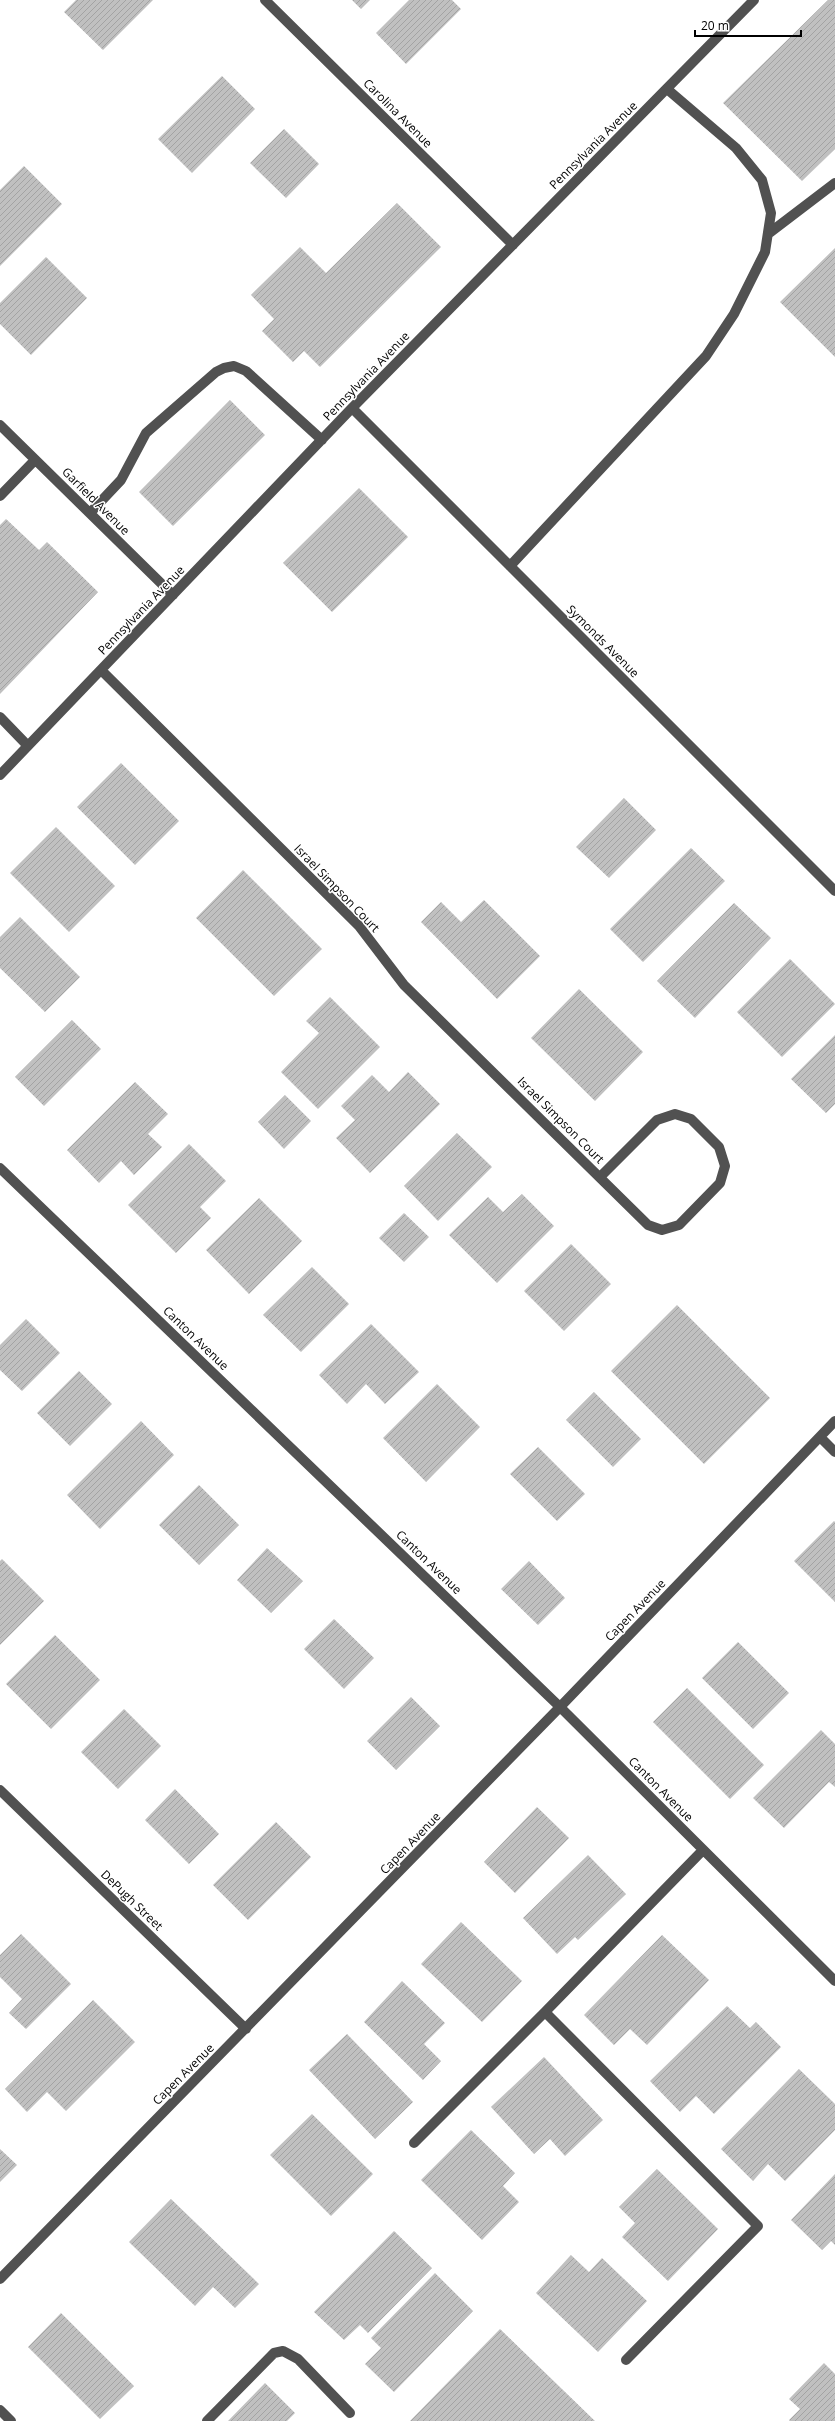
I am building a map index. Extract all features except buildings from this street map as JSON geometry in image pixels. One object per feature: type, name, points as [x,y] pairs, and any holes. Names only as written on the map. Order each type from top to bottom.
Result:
[{"type":"street","name":"Carolina Avenue","points":[[265,0],[513,245]]},
{"type":"street","name":"Pennsylvania Avenue","points":[[0,775],[352,408],[754,0]]},
{"type":"street","points":[[510,566],[706,356],[734,314],[765,252],[771,213],[762,180],[736,148],[667,88]]},
{"type":"street","points":[[768,234],[835,182]]},
{"type":"street","points":[[90,513],[121,480],[146,433],[204,381],[224,368],[234,366],[246,371],[322,440]]},
{"type":"street","name":"Symonds Avenue","points":[[352,408],[835,892]]},
{"type":"street","name":"Garfield Avenue","points":[[0,425],[173,595]]},
{"type":"street","points":[[0,496],[35,460]]},
{"type":"street","name":"Israel Simpson Court","points":[[101,670],[359,926],[404,985],[600,1178],[648,1225],[662,1230],[679,1225],[720,1183],[725,1166],[719,1147],[691,1119],[675,1114],[657,1120],[600,1178]]},
{"type":"street","points":[[0,717],[28,746]]},
{"type":"street","name":"Canton Avenue","points":[[0,1168],[560,1707],[835,1981]]},
{"type":"street","name":"Capen Avenue","points":[[0,2279],[560,1707],[835,1421]]},
{"type":"street","points":[[820,1437],[835,1452]]},
{"type":"street","name":"DePugh Street","points":[[0,1790],[246,2029]]},
{"type":"street","points":[[414,2143],[545,2012],[703,1850]]},
{"type":"street","points":[[545,2012],[758,2226],[626,2360]]},
{"type":"street","points":[[207,2421],[274,2353],[283,2351],[298,2359],[350,2413]]},
{"type":"street","points":[[0,2410],[11,2421]]}]
